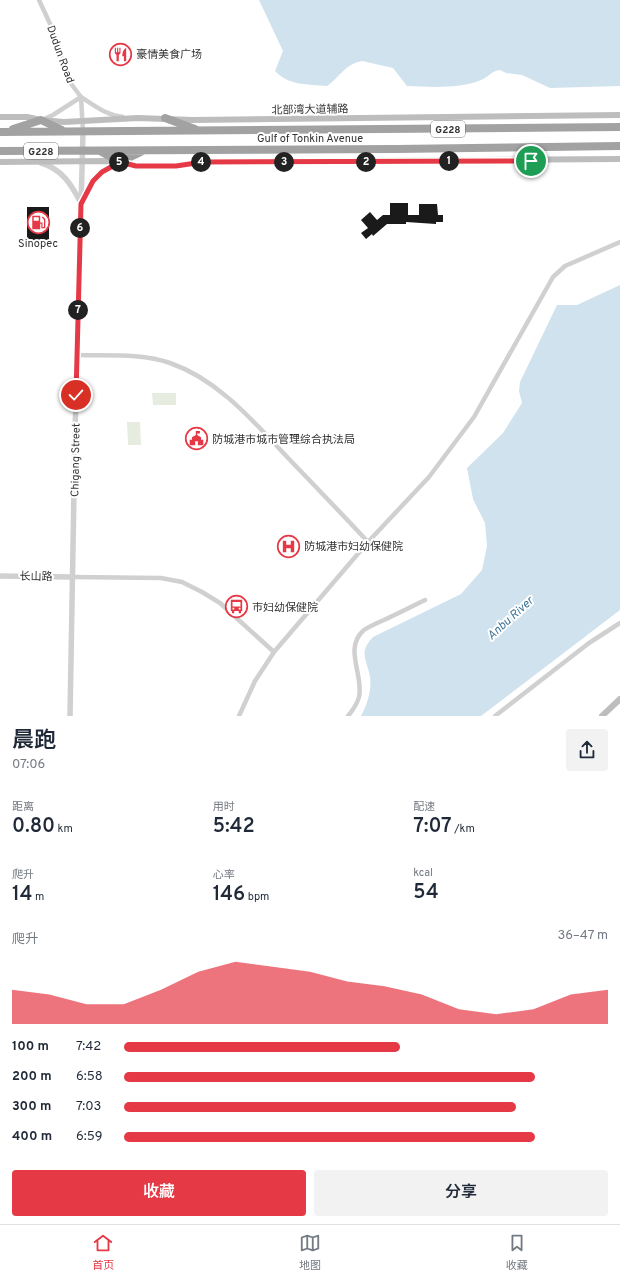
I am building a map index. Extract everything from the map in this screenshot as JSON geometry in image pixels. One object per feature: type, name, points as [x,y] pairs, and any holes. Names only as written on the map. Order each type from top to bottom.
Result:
[{"type":"highway","points":[[164,118],[202,131]]},
{"type":"highway","points":[[2,132],[41,120],[64,132]]},
{"type":"highway","name":"Gulf of Tonkin Avenue","points":[[2,132],[620,127]]},
{"type":"highway","name":"Gulf of Tonkin Avenue","points":[[0,151],[620,146]]},
{"type":"highway","points":[[99,150],[120,162],[146,150]]},
{"type":"main road","name":"北部湾大道辅路","points":[[0,117],[27,117],[41,120],[82,122],[138,118],[192,120],[620,115]]},
{"type":"main road","points":[[0,162],[120,162],[136,166],[176,166],[203,162],[620,159]]},
{"type":"main road","points":[[602,716],[620,698]]},
{"type":"street","name":"Dudun Road","points":[[39,0],[52,28],[69,81],[81,97],[103,112],[115,116],[138,118]]},
{"type":"street","points":[[41,120],[53,115],[81,97]]},
{"type":"street","points":[[81,97],[82,132]]},
{"type":"street","name":"Chigang Street","points":[[70,716],[82,132]]},
{"type":"street","points":[[38,162],[51,166],[60,172],[71,185],[81,204]]},
{"type":"street","points":[[81,204],[93,181],[102,172],[120,162]]},
{"type":"street","points":[[239,716],[255,681],[274,652],[368,542],[429,477],[474,417],[553,277],[570,264],[620,242]]},
{"type":"street","points":[[77,355],[124,356],[150,359],[170,363],[200,376],[241,408],[368,542]]},
{"type":"street","name":"长山路","points":[[0,576],[72,577]]},
{"type":"street","points":[[72,577],[161,578],[182,582],[220,603],[274,652]]},
{"type":"street","points":[[348,716],[355,707],[359,697],[360,683],[354,657],[356,640],[366,629],[425,600]]},
{"type":"street","points":[[495,716],[590,643],[620,623]]},
{"type":"shaded area","points":[[152,393],[176,393],[176,405],[153,405]]},
{"type":"shaded area","points":[[127,422],[140,422],[141,445],[128,445]]},
{"type":"water","points":[[259,0],[620,0],[620,86],[550,88],[522,75],[506,73],[500,70],[481,80],[464,85],[445,87],[407,86],[393,68],[362,61],[351,65],[327,86],[293,82],[280,76],[275,71],[283,51]]},
{"type":"water","name":"Anbu River","points":[[620,285],[620,610],[481,716],[361,716],[370,692],[370,677],[365,656],[368,643],[373,637],[461,594],[482,570],[487,546],[485,523],[473,499],[467,468],[503,433],[522,403],[519,391],[520,382],[557,305],[577,305]]},
{"type":"building","points":[[390,203],[408,203],[408,215],[419,215],[419,204],[437,204],[438,215],[443,215],[443,222],[436,222],[436,224],[406,222],[406,224],[387,224],[373,236],[372,234],[366,239],[361,233],[368,228],[361,220],[370,212],[377,220],[383,215],[390,215]]},
{"type":"building","name":"Sinopec","points":[[27,207],[49,207],[49,240],[27,240]]},
{"type":"place","name":"豪情美食广场","points":[[121,54]]},
{"type":"place","name":"Sinopec","points":[[38,223]]},
{"type":"place","name":"防城港市城市管理综合执法局","points":[[196,439]]},
{"type":"place","name":"防城港市妇幼保健院","points":[[289,546]]},
{"type":"place","name":"巿妇幼保健院","points":[[236,607]]},
{"type":"route","points":[[76,395],[81,204],[93,181],[102,172],[112,166],[120,162],[136,166],[176,166],[203,162],[531,161]]}]
